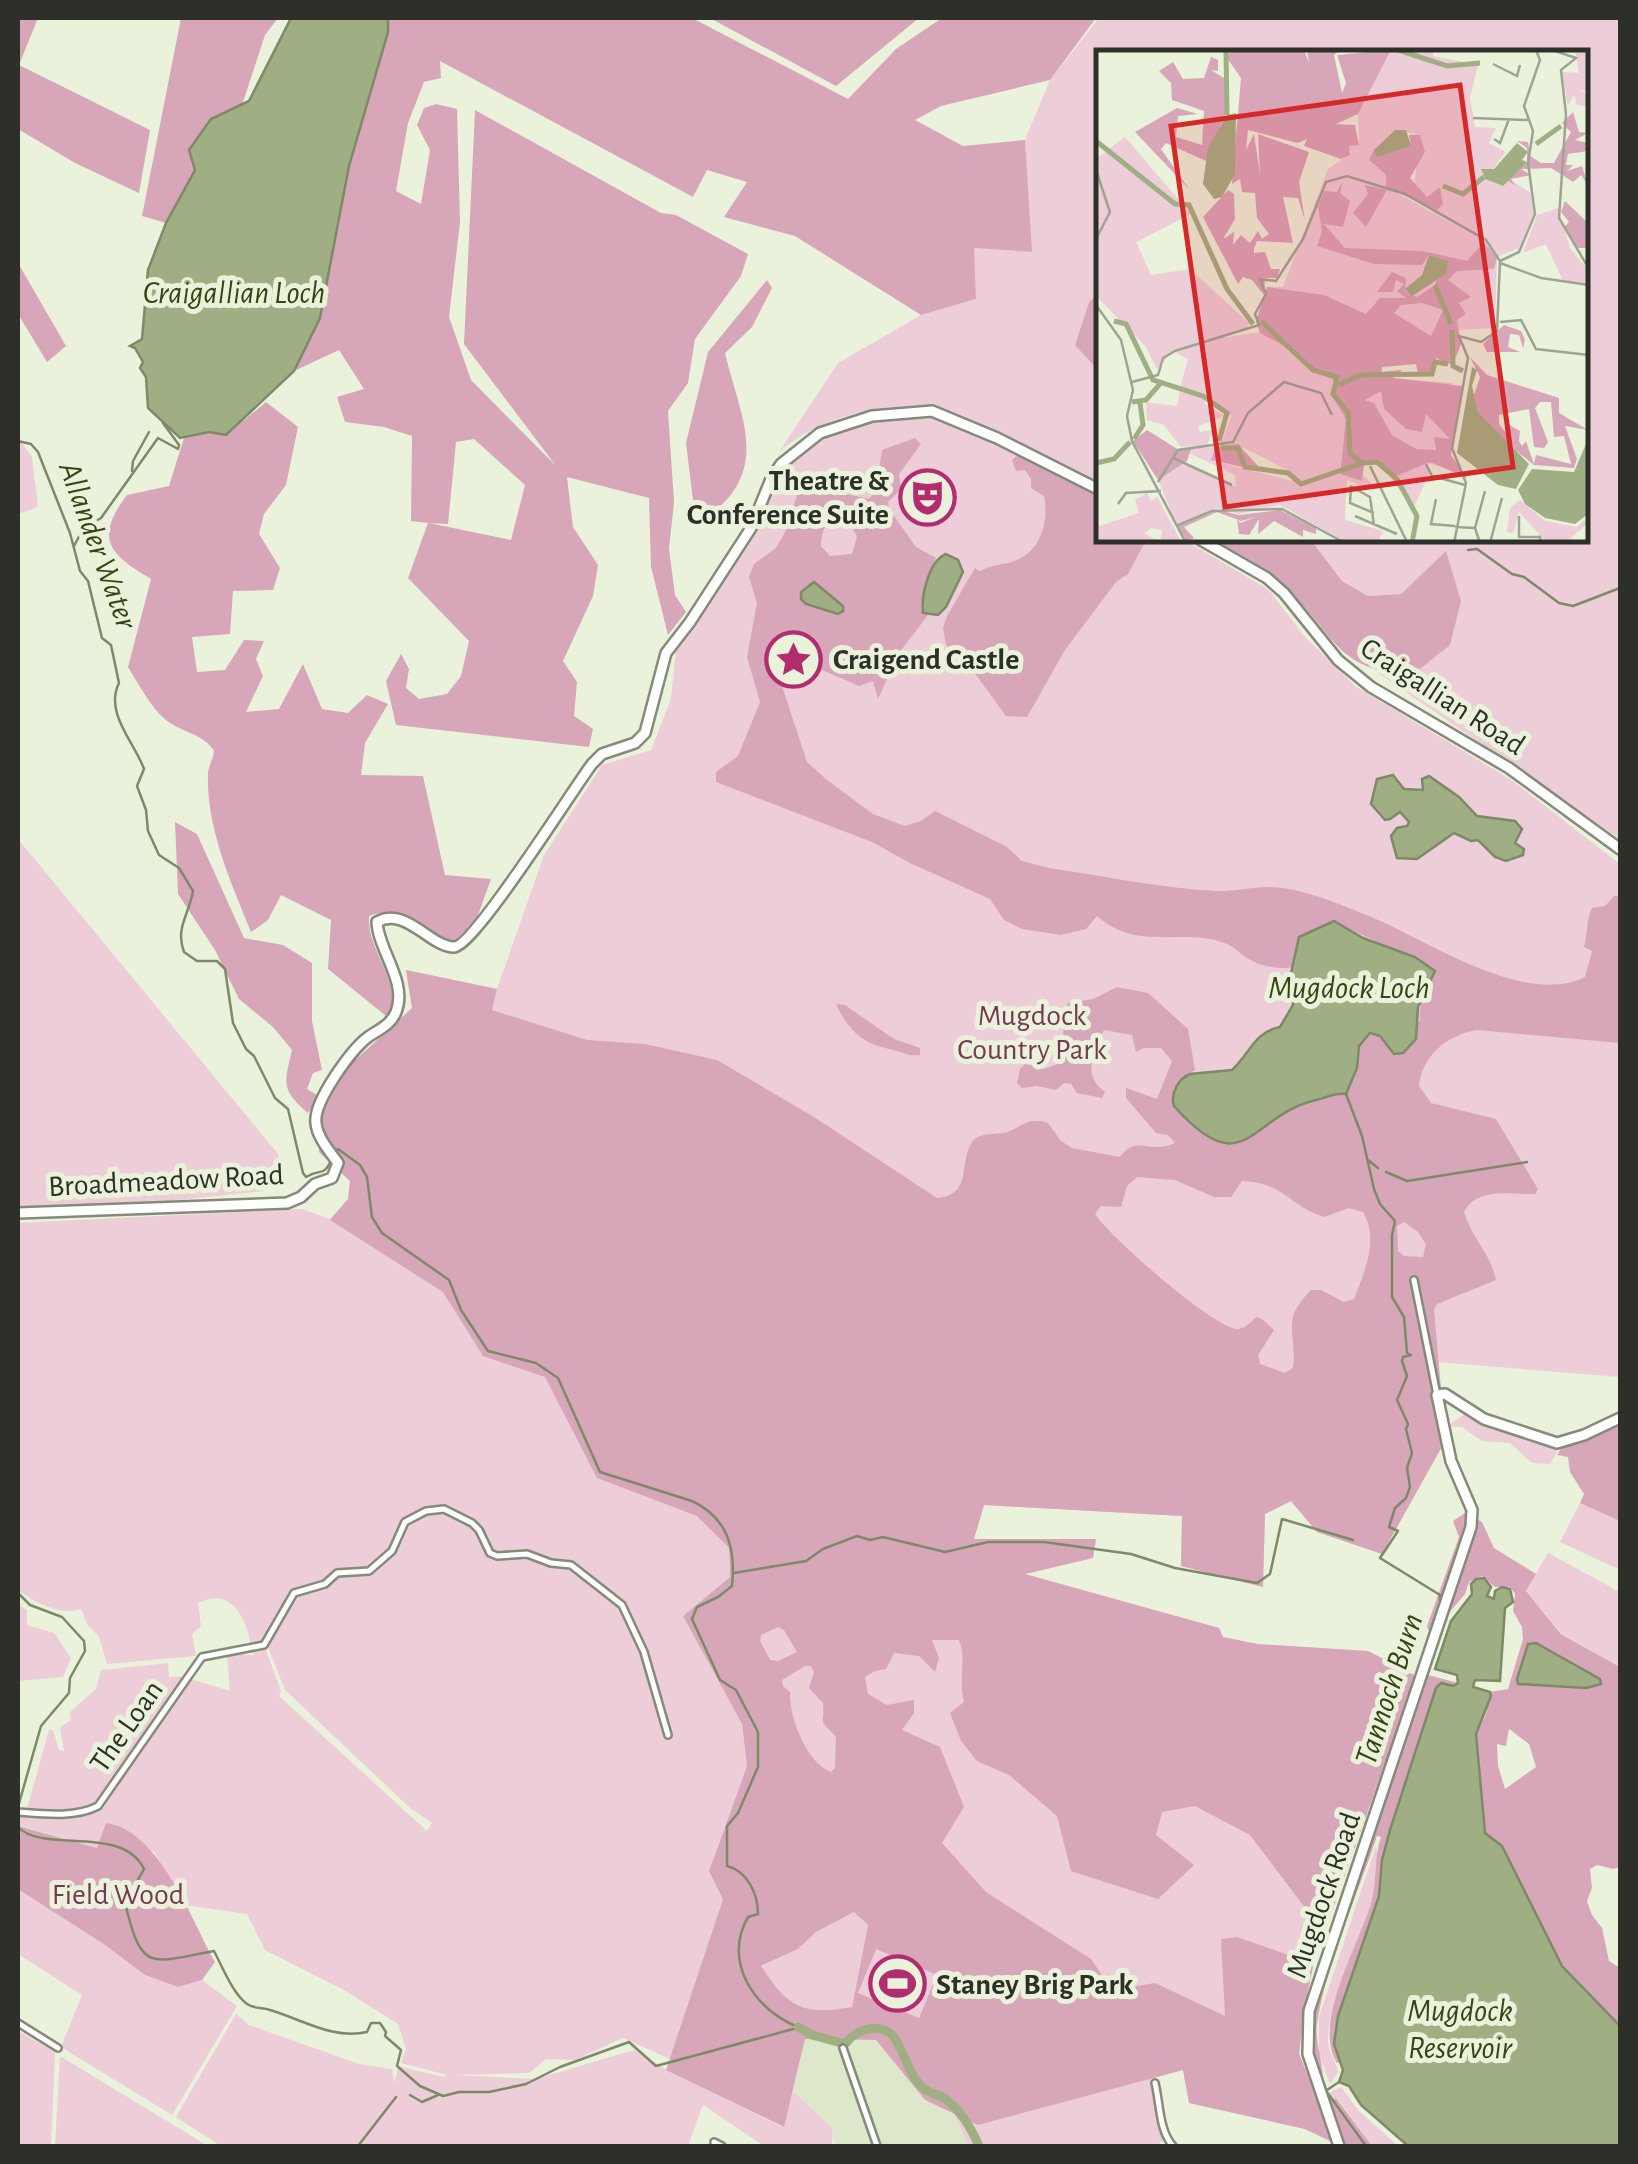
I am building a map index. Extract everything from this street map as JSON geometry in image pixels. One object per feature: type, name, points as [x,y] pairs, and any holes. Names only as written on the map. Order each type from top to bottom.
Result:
[{"type":"street","name":"Broadmeadow Road","points":[[18,1213],[286,1202],[332,1178],[338,1170],[316,1122],[328,1090],[351,1054],[387,1024],[397,1010],[397,987],[377,922],[387,918],[406,923],[449,946],[463,944],[602,754],[635,743],[644,733],[666,653],[751,528],[781,464],[820,432],[872,416],[932,411],[1096,488]]},
{"type":"street","name":"Craigallian Road","points":[[1204,542],[1267,578],[1284,593],[1338,660],[1372,687],[1510,768],[1620,848]]},
{"type":"street","points":[[1414,1280],[1437,1395],[1445,1394],[1484,1419],[1557,1443],[1620,1418]]},
{"type":"street","name":"Mugdock Road","points":[[1339,2146],[1308,2054],[1309,2012],[1473,1518],[1451,1461],[1437,1395]]},
{"type":"street","name":"The Loan","points":[[18,1812],[67,1814],[98,1806],[202,1657],[264,1646],[294,1593],[324,1584],[338,1574],[369,1571],[392,1551],[406,1522],[426,1511],[444,1509],[479,1530],[490,1554],[527,1554],[571,1565],[622,1605],[644,1652],[668,1735]]},
{"type":"street","points":[[18,2023],[58,2048]]},
{"type":"street","points":[[843,2048],[876,2146]]},
{"type":"street","points":[[1155,2083],[1163,2113],[1162,2128],[1173,2146]]},
{"type":"shaded area","points":[[805,2039],[876,2040],[925,2100],[954,2113],[968,2146],[835,2146],[833,2129],[793,2091]]},
{"type":"green space","points":[[18,18],[38,18],[19,65],[150,130],[139,193],[75,163],[18,129]]},
{"type":"green space","points":[[181,18],[278,18],[265,35],[242,105],[211,119],[195,170],[166,223],[142,216]]},
{"type":"green space","points":[[388,18],[692,18],[848,99],[896,49],[942,18],[1096,18],[1050,80],[941,106],[915,120],[963,146],[1025,140],[1032,252],[974,248],[976,299],[921,315],[795,236],[724,217],[747,182],[707,170],[693,197],[440,61],[441,78],[424,82],[408,123],[396,191],[421,204],[430,150],[417,125],[424,108],[436,104],[457,109],[460,222],[449,317],[471,380],[556,466],[464,344],[475,110],[661,213],[676,215],[748,254],[741,276],[695,339],[688,383],[668,411],[674,502],[669,549],[675,595],[686,612],[668,635],[651,567],[649,498],[567,477],[573,527],[598,565],[593,596],[563,661],[577,682],[574,716],[593,729],[589,747],[396,725],[386,681],[401,654],[409,669],[406,688],[419,699],[447,694],[461,676],[469,641],[408,578],[428,523],[411,521],[412,436],[384,427],[345,422],[337,397],[364,389],[339,350],[294,371],[320,318],[349,166],[388,32]],"holes":[[[474,439],[525,485],[511,540],[429,523],[448,524],[456,442]]]},
{"type":"green space","points":[[710,18],[919,18],[836,86]]},
{"type":"green space","points":[[1099,18],[1620,18],[1620,839],[1378,673],[1411,676],[1446,552],[1401,594],[1368,596],[1342,581],[1313,542],[1588,542],[1588,50],[1096,50],[1096,296],[1089,302],[1075,344],[1096,368],[1096,482],[941,410],[921,407],[856,413],[814,429],[779,452],[838,363],[921,315],[976,299],[973,248],[1031,252],[1025,140],[1050,80]]},
{"type":"green space","points":[[18,263],[66,346],[47,362],[18,314]]},
{"type":"green space","points":[[767,280],[772,288],[752,327],[725,353],[746,437],[742,475],[715,511],[694,508],[686,443],[708,352]]},
{"type":"green space","points":[[1096,296],[1096,368],[1075,345],[1089,302]]},
{"type":"green space","points":[[266,402],[298,427],[286,485],[264,514],[259,534],[280,568],[273,590],[233,591],[230,634],[192,637],[197,672],[225,670],[244,640],[264,641],[256,659],[263,676],[246,712],[279,709],[303,664],[322,709],[348,713],[367,695],[388,704],[365,743],[361,775],[423,776],[445,875],[491,879],[472,932],[453,946],[401,916],[369,916],[372,940],[390,985],[392,1011],[386,1016],[328,969],[331,920],[281,895],[268,920],[251,932],[221,854],[211,814],[208,773],[214,751],[204,740],[160,715],[128,667],[151,579],[125,562],[111,544],[109,534],[117,510],[127,495],[169,486],[184,438],[209,433],[226,435]]},
{"type":"green space","name":"Mugdock Country Park","points":[[929,416],[996,443],[1096,493],[1096,542],[1188,542],[1269,590],[1304,636],[1355,686],[1510,779],[1620,864],[1620,1377],[1437,1362],[1441,1388],[1433,1392],[1444,1443],[1382,1554],[1317,1532],[1291,1501],[1265,1514],[1263,1587],[1181,1566],[1182,1516],[984,1505],[974,1539],[1096,1539],[1093,1558],[1025,1574],[1219,1628],[1223,1637],[1257,1644],[1368,1651],[1416,1676],[1314,1962],[1304,2010],[1299,2054],[1336,2144],[1305,2129],[1189,2103],[1183,2070],[1154,2078],[1164,2107],[1162,2141],[1156,2146],[968,2146],[954,2113],[974,2123],[858,1992],[885,1874],[713,1873],[723,1899],[670,2059],[623,2038],[575,2060],[546,2059],[529,2073],[454,2075],[536,2079],[634,2050],[783,2127],[793,2091],[833,2129],[832,2146],[764,2146],[703,2105],[688,2146],[221,2146],[176,2117],[236,2014],[249,2025],[359,2064],[392,2069],[394,2083],[399,2066],[447,2075],[401,2063],[406,2049],[398,2024],[344,1990],[265,1950],[247,1914],[184,1905],[154,1851],[97,1848],[20,1826],[19,1815],[82,1816],[96,1810],[190,1679],[230,1691],[227,1654],[254,1655],[254,1651],[266,1650],[281,1691],[279,1696],[427,1831],[432,1823],[409,1807],[285,1690],[267,1645],[298,1592],[324,1588],[331,1580],[328,1576],[324,1581],[293,1589],[262,1644],[251,1646],[241,1615],[228,1601],[209,1599],[198,1603],[201,1626],[192,1634],[196,1656],[107,1664],[99,1637],[87,1624],[81,1609],[40,1604],[18,1590],[18,1223],[302,1209],[330,1219],[348,1199],[350,1181],[319,1152],[321,1115],[349,1066],[412,1008],[406,970],[497,989],[544,855],[602,765],[651,750],[671,699],[676,649],[753,529],[780,473],[801,449],[836,430],[871,421]],"holes":[[[711,1530],[733,1546],[749,1771],[709,1870],[747,1766],[742,1724],[683,1616],[730,1577],[729,1548]]]},
{"type":"green space","points":[[18,437],[32,457],[38,507],[18,514]]},
{"type":"green space","points":[[915,438],[921,444],[899,474],[901,489],[888,502],[916,547],[936,558],[927,580],[923,612],[928,615],[899,653],[878,699],[873,681],[859,686],[820,669],[798,643],[774,662],[807,762],[873,814],[905,826],[935,811],[1007,847],[1022,861],[1049,868],[1194,889],[1269,887],[1306,893],[1364,914],[1473,966],[1532,983],[1560,984],[1585,977],[1592,951],[1584,947],[1592,908],[1605,906],[1614,896],[1620,896],[1620,1043],[1477,1030],[1456,1036],[1438,1048],[1421,1075],[1419,1086],[1431,1103],[1496,1119],[1538,1189],[1535,1194],[1486,1195],[1464,1212],[1496,1280],[1437,1304],[1434,1310],[1441,1388],[1433,1392],[1444,1443],[1382,1554],[1317,1532],[1291,1501],[1265,1514],[1263,1587],[1181,1566],[1182,1516],[984,1505],[974,1539],[1096,1539],[1093,1558],[1025,1574],[1219,1628],[1223,1637],[1257,1644],[1368,1651],[1416,1676],[1314,1962],[1304,2010],[1299,2054],[1336,2144],[1305,2129],[1189,2103],[1183,2070],[978,2125],[925,2100],[876,2040],[805,2039],[784,2127],[666,2070],[723,1899],[709,1871],[747,1766],[742,1724],[683,1616],[730,1577],[729,1548],[697,1516],[597,1478],[545,1377],[483,1356],[443,1292],[330,1220],[348,1199],[350,1181],[319,1152],[321,1115],[349,1066],[412,1008],[406,970],[497,989],[492,1010],[587,1040],[645,1044],[717,1060],[814,1117],[937,1198],[948,1196],[960,1185],[975,1139],[1032,1121],[1048,1123],[1061,1141],[1072,1148],[1120,1157],[1132,1147],[1175,1143],[1168,1135],[1156,1133],[1126,1098],[1126,1088],[1157,1099],[1172,1061],[1161,1048],[1136,1052],[1132,1035],[1104,1030],[1092,1063],[1093,1078],[1105,1092],[1102,1098],[1077,1093],[1071,1084],[1064,1083],[1056,1090],[1022,1088],[1017,1083],[1025,1064],[1044,1069],[1061,1063],[1068,1003],[1093,999],[1117,987],[1148,993],[1188,1029],[1195,1070],[1183,1077],[1184,1117],[1199,1130],[1236,1143],[1304,1103],[1346,1094],[1357,1068],[1363,1037],[1376,1034],[1389,1048],[1420,1020],[1430,966],[1332,921],[1320,930],[1301,935],[1293,967],[1282,968],[1257,963],[1230,945],[1210,939],[1128,933],[1097,916],[1086,929],[1061,935],[1022,929],[1004,920],[990,899],[872,842],[716,782],[716,772],[738,756],[760,702],[747,657],[757,603],[749,577],[754,564],[776,548],[801,483],[816,474],[827,475],[842,493],[869,499],[876,491],[882,450]],"holes":[[[848,519],[857,537],[852,554],[830,556],[821,546],[825,529],[836,520]],[[1137,1177],[1175,1180],[1214,1197],[1231,1197],[1242,1181],[1256,1182],[1324,1217],[1349,1208],[1363,1212],[1370,1233],[1369,1256],[1354,1299],[1344,1302],[1321,1290],[1311,1290],[1301,1301],[1292,1328],[1293,1368],[1285,1373],[1260,1364],[1258,1355],[1274,1330],[1262,1319],[1256,1317],[1236,1329],[1205,1313],[1139,1259],[1095,1214],[1101,1206],[1121,1207],[1127,1186]],[[1404,1222],[1426,1244],[1423,1257],[1404,1256],[1398,1251],[1397,1226]],[[778,1627],[797,1652],[778,1661],[770,1660],[761,1635]],[[932,1640],[959,1640],[964,1702],[950,1713],[961,1741],[977,1761],[1009,1775],[1057,1816],[1071,1871],[1158,1899],[1194,1865],[1156,1835],[1162,1812],[1195,1806],[1250,1835],[1309,1913],[1318,1940],[1308,1962],[1237,1937],[1221,1939],[1225,2016],[1155,1983],[1112,1990],[1091,1959],[986,1892],[942,1843],[964,1807],[940,1747],[902,1730],[914,1713],[914,1700],[887,1705],[868,1694],[865,1677],[886,1669],[894,1653],[919,1656],[935,1672],[939,1658]],[[811,1666],[814,1672],[809,1688],[823,1703],[823,1722],[836,1737],[835,1768],[831,1772],[807,1749],[796,1726],[790,1692],[782,1680]],[[854,1912],[868,1925],[852,2007],[808,2009],[780,1991],[761,1966],[798,1949],[816,1932]],[[876,1949],[937,1975],[919,2018],[858,1993]]]},
{"type":"green space","points":[[1018,455],[1027,456],[1096,493],[1096,542],[1145,542],[1128,574],[1116,582],[1065,650],[1027,717],[1006,716],[971,668],[946,645],[943,628],[975,568],[980,571],[1019,559],[1033,548],[1042,532],[1044,496],[1031,488],[1025,470],[1016,471],[1012,460]]},
{"type":"green space","points":[[1216,542],[1313,542],[1342,581],[1368,596],[1401,594],[1446,551],[1461,601],[1450,645],[1411,676],[1365,666],[1337,646],[1301,603],[1250,560]]},
{"type":"green space","points":[[175,822],[197,834],[244,938],[283,945],[312,963],[312,1021],[322,1070],[313,1073],[307,1089],[320,1097],[308,1113],[287,1086],[292,1050],[273,1027],[239,999],[215,950],[178,894]]},
{"type":"green space","points":[[18,839],[279,1155],[263,1191],[112,1207],[18,1210]]},
{"type":"green space","points":[[836,1004],[845,1005],[894,1039],[920,1048],[920,1055],[880,1047],[864,1039],[845,1021]]},
{"type":"green space","points":[[1465,1414],[1560,1447],[1550,1464],[1532,1463],[1510,1443],[1482,1441],[1462,1427],[1447,1426]]},
{"type":"green space","points":[[1620,1423],[1620,1521],[1580,1503],[1584,1494],[1570,1472],[1568,1457],[1557,1455],[1564,1444],[1584,1440]]},
{"type":"green space","points":[[1580,1503],[1620,1521],[1620,1570],[1560,1542]]},
{"type":"green space","points":[[1465,1513],[1482,1522],[1494,1548],[1536,1574],[1526,1591],[1561,1634],[1620,1667],[1620,1867],[1597,1865],[1590,1869],[1592,1888],[1587,1901],[1602,1928],[1609,1961],[1620,1968],[1620,2026],[1562,1966],[1502,1846],[1485,1833],[1476,1734],[1486,1714],[1490,1692],[1508,1689],[1523,1639],[1522,1627],[1513,1611],[1515,1594],[1510,1587],[1495,1587],[1482,1576],[1469,1582],[1465,1594],[1430,1635],[1427,1626],[1459,1537],[1453,1521]],"holes":[[[1509,1729],[1529,1744],[1536,1767],[1505,1789],[1497,1744],[1506,1746]]]},
{"type":"green space","points":[[1548,1553],[1620,1592],[1617,1665],[1562,1634],[1526,1591]]},
{"type":"green space","points":[[18,1604],[27,1610],[27,1625],[54,1633],[71,1658],[63,1677],[18,1681]]},
{"type":"green space","points":[[168,1663],[169,1677],[187,1676],[95,1804],[70,1811],[27,1809],[49,1730],[53,1730],[59,1750],[64,1751],[60,1727],[71,1720],[70,1712],[96,1689],[101,1670]]},
{"type":"green space","points":[[1428,1675],[1458,1683],[1415,1761],[1390,1830],[1379,1896],[1353,1971],[1334,2044],[1340,2062],[1337,2063],[1331,2046],[1334,2004],[1372,1899],[1381,1837],[1377,1836],[1335,1952],[1317,2024],[1321,2085],[1315,2064],[1314,2008]]},
{"type":"green space","name":"Field Wood","points":[[106,1823],[125,1829],[142,1842],[171,1879],[215,1962],[202,1980],[178,1987],[145,1975],[18,1889],[18,1826],[97,1848]]},
{"type":"green space","points":[[1376,1846],[1374,1891],[1330,2019],[1328,2042],[1338,2072],[1330,2084],[1319,2054],[1319,2017]]},
{"type":"green space","points":[[18,1889],[145,1975],[178,1987],[202,1980],[237,2006],[172,2115],[61,2047],[82,1995],[18,1954]]},
{"type":"green space","points":[[854,1912],[868,1925],[852,2007],[807,2009],[788,2000],[760,1967],[798,1949],[816,1932]]},
{"type":"green space","points":[[18,2031],[55,2052],[51,2146],[18,2146]]},
{"type":"green space","points":[[60,2056],[208,2146],[55,2146]]},
{"type":"green space","points":[[1341,2087],[1358,2110],[1398,2146],[1372,2146],[1337,2098],[1327,2104],[1326,2094]]},
{"type":"green space","points":[[1336,2098],[1372,2146],[1342,2146],[1327,2104]]},
{"type":"water","name":"Craigallian Loch","points":[[291,18],[388,18],[388,32],[349,166],[320,318],[294,371],[226,435],[209,432],[180,438],[148,408],[146,377],[140,368],[143,362],[130,346],[142,339],[148,270],[166,223],[195,170],[189,150],[211,119],[249,101]]},
{"type":"water","points":[[946,554],[958,560],[963,572],[946,607],[938,615],[923,613],[927,579]]},
{"type":"water","points":[[814,582],[843,606],[843,611],[838,614],[801,599],[801,592]]},
{"type":"water","points":[[1393,775],[1404,789],[1423,790],[1422,779],[1429,776],[1459,797],[1477,816],[1515,821],[1522,829],[1515,843],[1524,849],[1523,855],[1506,861],[1495,857],[1478,840],[1454,833],[1417,859],[1397,858],[1391,836],[1409,822],[1400,812],[1385,820],[1371,804],[1377,779]]},
{"type":"water","name":"Mugdock Loch","points":[[1334,921],[1363,938],[1415,957],[1435,971],[1418,1007],[1416,1039],[1403,1053],[1394,1054],[1380,1036],[1370,1033],[1359,1046],[1357,1068],[1346,1094],[1334,1094],[1294,1108],[1247,1139],[1233,1143],[1217,1141],[1174,1106],[1176,1087],[1190,1074],[1232,1070],[1258,1039],[1280,1027],[1293,1005],[1291,973],[1299,937]]},
{"type":"water","name":"Mugdock Reservoir","points":[[1484,1578],[1491,1587],[1487,1596],[1494,1599],[1495,1591],[1502,1587],[1510,1589],[1513,1602],[1505,1608],[1500,1681],[1475,1680],[1473,1687],[1490,1692],[1491,1696],[1476,1734],[1485,1833],[1502,1846],[1562,1966],[1620,2026],[1620,2146],[1408,2146],[1361,2105],[1349,2086],[1339,2082],[1343,2070],[1334,2044],[1338,2016],[1379,1896],[1390,1830],[1436,1688],[1441,1683],[1458,1683],[1457,1675],[1435,1669],[1451,1621],[1472,1594],[1471,1584]]},
{"type":"water","points":[[1536,1643],[1600,1679],[1601,1684],[1586,1688],[1518,1684],[1528,1644]]},
{"type":"waterway","points":[[74,546],[83,529],[101,518],[158,438],[178,449],[163,423]]},
{"type":"waterway","points":[[132,471],[133,461],[149,432]]},
{"type":"waterway","name":"Allander Water","points":[[18,441],[31,444],[38,452],[70,533],[80,571],[88,581],[102,638],[111,645],[119,683],[115,694],[118,717],[144,769],[137,786],[146,810],[148,831],[159,855],[179,868],[193,891],[182,928],[184,952],[197,961],[217,961],[225,969],[233,1023],[275,1098],[288,1109],[303,1173],[306,1177],[324,1171],[332,1159]]},
{"type":"waterway","points":[[1468,550],[1477,549],[1559,603],[1573,606],[1620,588]]},
{"type":"waterway","name":"Tannoch Burn","points":[[1346,1094],[1362,1136],[1374,1189],[1380,1204],[1395,1221],[1392,1297],[1404,1317],[1407,1353],[1411,1355],[1403,1357],[1407,1376],[1397,1400],[1408,1424],[1412,1453],[1407,1468],[1410,1487],[1406,1498],[1395,1508],[1389,1527],[1398,1531],[1380,1558],[1440,1595],[1440,1605]]},
{"type":"waterway","name":"Allander Water","points":[[336,1152],[338,1149],[360,1165],[367,1177],[372,1217],[382,1233],[449,1280],[461,1310],[488,1351],[536,1363],[558,1378],[600,1472],[692,1501],[722,1526],[731,1547],[732,1586],[697,1607],[692,1619],[720,1680],[736,1690],[758,1732],[758,1767],[738,1813],[727,1826],[727,1866],[746,1878],[758,1907],[758,1914],[748,1917],[741,1934],[741,1967],[756,1997],[798,2027]]},
{"type":"waterway","points":[[1368,1160],[1378,1168]]},
{"type":"waterway","points":[[1386,1172],[1407,1181],[1527,1162]]},
{"type":"waterway","points":[[734,1573],[806,1561],[823,1549],[857,1536],[870,1540],[883,1537],[945,1552],[988,1542],[1044,1542],[1131,1554],[1175,1568],[1257,1583],[1270,1574],[1282,1519],[1353,1540]]},
{"type":"waterway","points":[[18,1593],[30,1605],[62,1617],[84,1641],[85,1651],[70,1678],[69,1693],[41,1726],[18,1807]]},
{"type":"waterway","points":[[18,1827],[46,1839],[101,1843],[133,1855],[144,1869],[125,1903],[137,1942],[152,1958],[162,1960],[214,1951],[233,1987],[250,2006],[342,2033],[367,2032],[371,2023],[380,2023],[385,2036],[401,2050],[397,2066],[420,2086],[443,2096],[526,2084],[629,2042],[656,2066],[797,2028]]},
{"type":"waterway","name":"Allander Water","points":[[798,2027],[845,2044],[864,2030],[886,2031],[897,2042],[916,2080],[952,2105],[979,2146]]},
{"type":"waterway","points":[[1327,2090],[1339,2082]]},
{"type":"waterway","name":"Tannoch Burn","points":[[1324,2088],[1366,2146]]},
{"type":"waterway","points":[[410,2095],[422,2102],[438,2095]]},
{"type":"waterway","points":[[358,2146],[396,2097]]},
{"type":"place","name":"Theatre & Conference Suite","points":[[928,497]]},
{"type":"place","name":"Craigend Castle","points":[[794,659]]},
{"type":"place","name":"Staney Brig Park","points":[[897,1984]]}]
